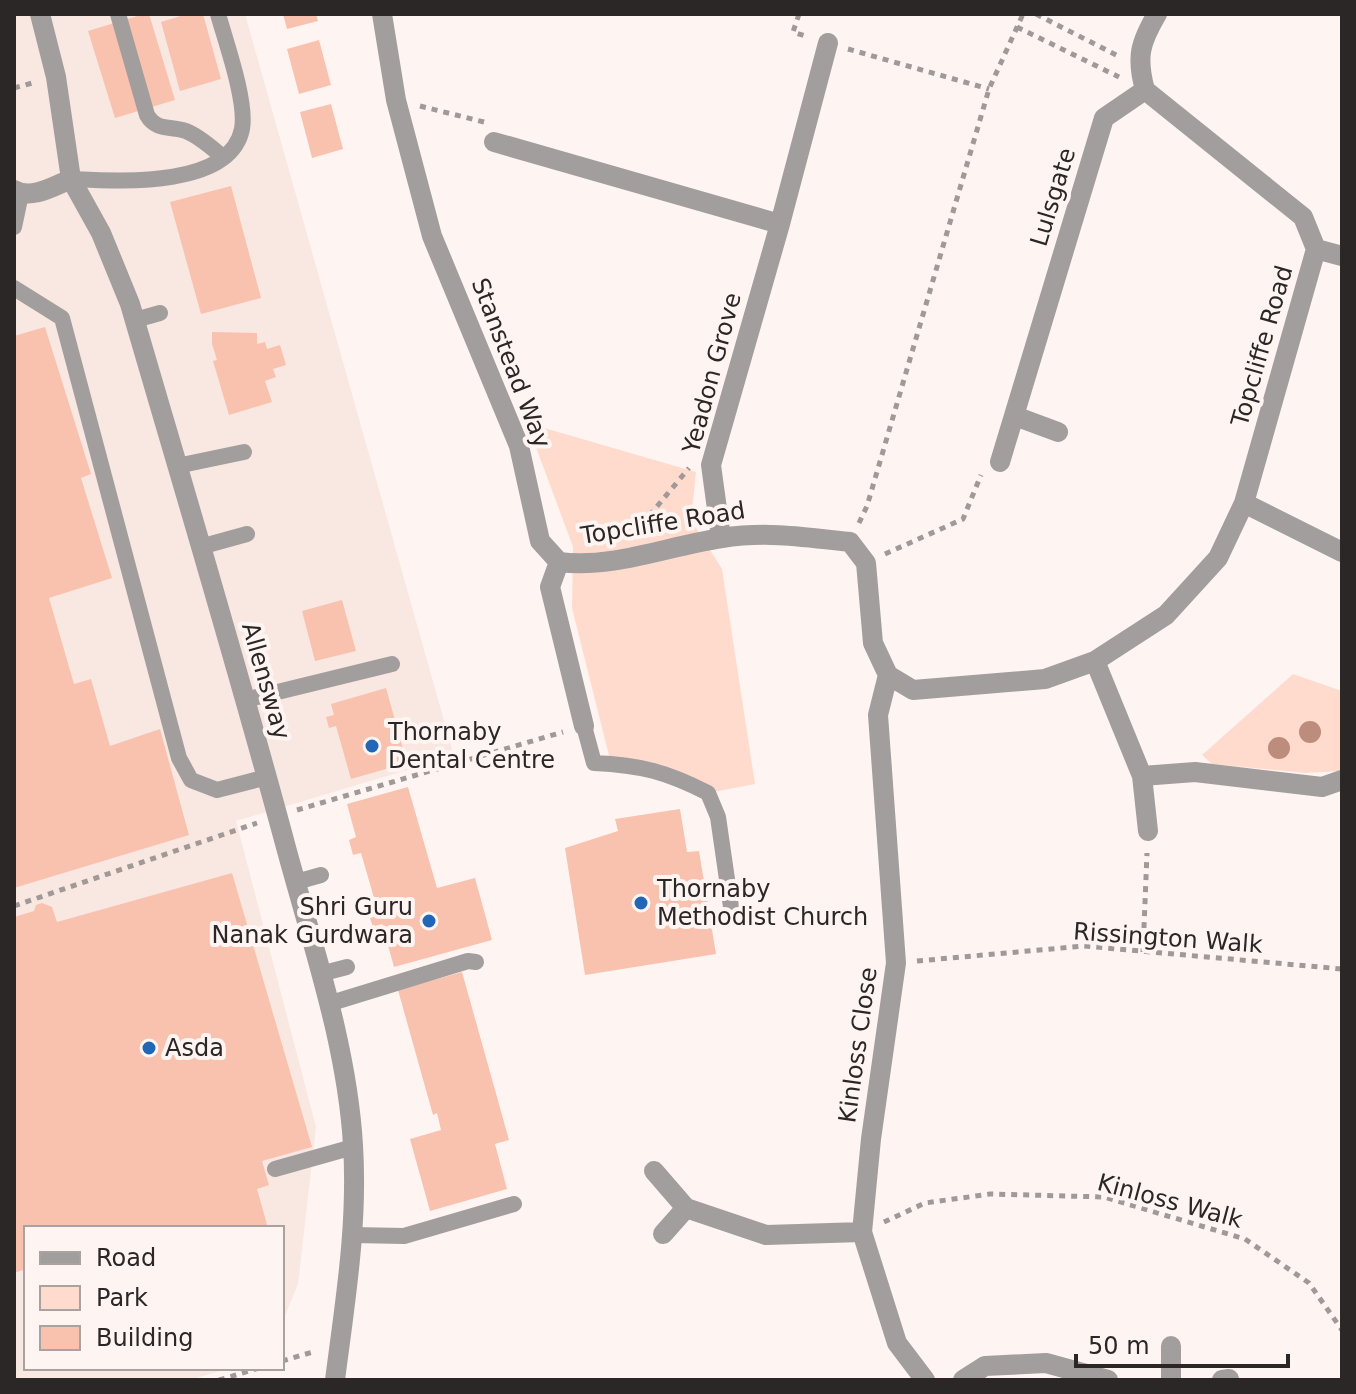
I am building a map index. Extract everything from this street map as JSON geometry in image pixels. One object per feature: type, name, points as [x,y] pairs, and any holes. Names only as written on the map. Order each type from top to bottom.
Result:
[{"type":"street","name":"Allensway","points":[[40,14],[56,77],[71,179],[101,233],[135,320],[278,816],[328,1004],[349,1097],[353,1147],[353,1235],[335,1380]]},
{"type":"street","name":"Stanstead Way","points":[[382,14],[396,100],[432,236],[519,446],[540,541],[559,562]]},
{"type":"street","points":[[1145,90],[1139,67],[1142,39],[1157,14]]},
{"type":"street","name":"Yeadon Grove","points":[[721,538],[711,465],[828,43]]},
{"type":"street","name":"Topcliffe Road","points":[[888,675],[913,690],[1045,679],[1095,661],[1166,615],[1218,558],[1244,503],[1316,249],[1303,217],[1145,90]]},
{"type":"street","name":"Lulsgate","points":[[1000,462],[1104,118],[1145,90]]},
{"type":"street","points":[[494,142],[780,224]]},
{"type":"street","points":[[18,192],[38,193],[71,179]]},
{"type":"street","name":"Topcliffe Road","points":[[1316,249],[1342,256]]},
{"type":"street","points":[[1015,416],[1058,432]]},
{"type":"street","points":[[1244,503],[1342,552]]},
{"type":"street","name":"Topcliffe Road","points":[[559,562],[583,565],[721,538],[770,533],[850,542]]},
{"type":"street","points":[[850,542],[866,563],[873,643],[888,675]]},
{"type":"street","points":[[559,562],[550,587],[584,726]]},
{"type":"street","points":[[1095,661],[1142,776],[1148,831]]},
{"type":"street","name":"Kinloss Close","points":[[888,675],[878,715],[896,963],[871,1139],[862,1232],[897,1343],[925,1380]]},
{"type":"street","points":[[1142,776],[1195,772],[1322,787],[1342,780]]},
{"type":"street","points":[[654,1171],[686,1208],[766,1235],[862,1232]]},
{"type":"street","points":[[663,1234],[686,1208]]},
{"type":"street","points":[[1171,1346],[1171,1380]]},
{"type":"street","points":[[963,1380],[985,1366],[1046,1363],[1108,1380]]},
{"type":"lane","points":[[118,14],[151,122],[166,129],[185,131],[223,157]]},
{"type":"lane","points":[[71,179],[125,182],[168,177],[204,169],[235,147],[242,128],[239,94],[218,14]]},
{"type":"lane","points":[[14,227],[18,192]]},
{"type":"lane","points":[[14,288],[62,318],[179,758],[191,780],[217,790],[267,777]]},
{"type":"lane","points":[[135,320],[160,313]]},
{"type":"lane","points":[[177,466],[244,452]]},
{"type":"lane","points":[[200,547],[247,534]]},
{"type":"lane","points":[[245,700],[392,664]]},
{"type":"lane","points":[[584,726],[594,763],[645,767],[681,779],[708,793],[718,817],[732,914]]},
{"type":"lane","points":[[296,882],[321,875]]},
{"type":"lane","points":[[328,1004],[468,961],[476,962]]},
{"type":"lane","points":[[320,974],[347,967]]},
{"type":"lane","points":[[275,1169],[353,1147]]},
{"type":"lane","points":[[353,1235],[404,1236],[514,1204]]},
{"type":"path","points":[[850,542],[867,506],[989,89],[1023,14]]},
{"type":"path","points":[[1036,14],[1139,67]]},
{"type":"path","points":[[1017,27],[1145,90]]},
{"type":"path","points":[[828,43],[989,89]]},
{"type":"path","points":[[396,100],[499,126],[494,142]]},
{"type":"path","points":[[866,563],[963,519],[987,459],[1000,462]]},
{"type":"path","points":[[611,561],[694,462],[711,465]]},
{"type":"path","points":[[14,906],[278,816],[584,726]]},
{"type":"path","points":[[1143,952],[1148,831]]},
{"type":"path","name":"Rissington Walk","points":[[896,963],[1084,946],[1342,969]]},
{"type":"path","name":"Kinloss Walk","points":[[862,1232],[925,1203],[977,1196],[1104,1197],[1245,1239],[1309,1283],[1342,1330]]},
{"type":"path","points":[[284,1360],[340,1344]]},
{"type":"path","points":[[219,1380],[252,1370]]},
{"type":"shaded area","points":[[14,14],[245,14],[454,756],[236,821],[316,1127],[298,1284],[284,1318],[284,1226],[24,1226],[24,1370],[224,1370],[189,1380],[14,1380]]},
{"type":"green space","points":[[527,423],[696,472],[691,520],[722,569],[755,784],[708,793],[611,764],[572,608],[573,547]]},
{"type":"green space","points":[[1293,674],[1342,691],[1342,771],[1305,773],[1212,764],[1202,755]]},
{"type":"building","points":[[149,14],[175,100],[115,118],[88,31]]},
{"type":"building","points":[[187,14],[203,14],[221,79],[180,91],[161,22]]},
{"type":"building","points":[[283,14],[316,14],[318,21],[287,29]]},
{"type":"building","points":[[319,40],[331,85],[299,94],[287,49]]},
{"type":"building","points":[[331,104],[343,149],[312,158],[300,112]]},
{"type":"building","points":[[231,186],[261,298],[201,314],[170,202]]},
{"type":"building","points":[[45,327],[91,474],[81,478],[112,578],[49,598],[74,684],[91,679],[110,746],[160,729],[189,835],[14,888],[14,336]]},
{"type":"building","points":[[212,332],[257,333],[257,344],[265,342],[267,349],[280,345],[286,365],[273,369],[276,377],[265,381],[272,402],[229,415],[213,361],[217,360]]},
{"type":"building","points":[[342,600],[356,651],[315,661],[302,611]]},
{"type":"building","name":"Thornaby Dental Centre","points":[[386,688],[407,763],[351,779],[336,726],[329,728],[326,717],[334,715],[331,704]]},
{"type":"building","points":[[408,787],[437,888],[475,878],[492,940],[394,967],[382,924],[373,927],[370,918],[379,915],[361,853],[353,855],[349,840],[356,837],[347,804]]},
{"type":"building","name":"Thornaby Methodist Church","points":[[680,809],[687,852],[699,851],[716,954],[585,975],[565,848],[618,831],[615,819]]},
{"type":"building","name":"Asda","points":[[232,873],[312,1147],[262,1161],[269,1185],[257,1189],[267,1226],[24,1226],[24,1270],[14,1273],[14,917],[34,911],[36,905],[42,903],[52,907],[57,922]]},
{"type":"building","points":[[462,972],[509,1140],[495,1144],[507,1189],[430,1211],[410,1139],[441,1130],[437,1113],[433,1115],[398,990]]},
{"type":"place","name":"Thornaby Dental Centre","points":[[372,746]]},
{"type":"place","name":"Thornaby Methodist Church","points":[[641,903]]},
{"type":"place","name":"Shri Guru Nanak Gurdwara","points":[[429,921]]},
{"type":"place","name":"Asda","points":[[149,1048]]}]
